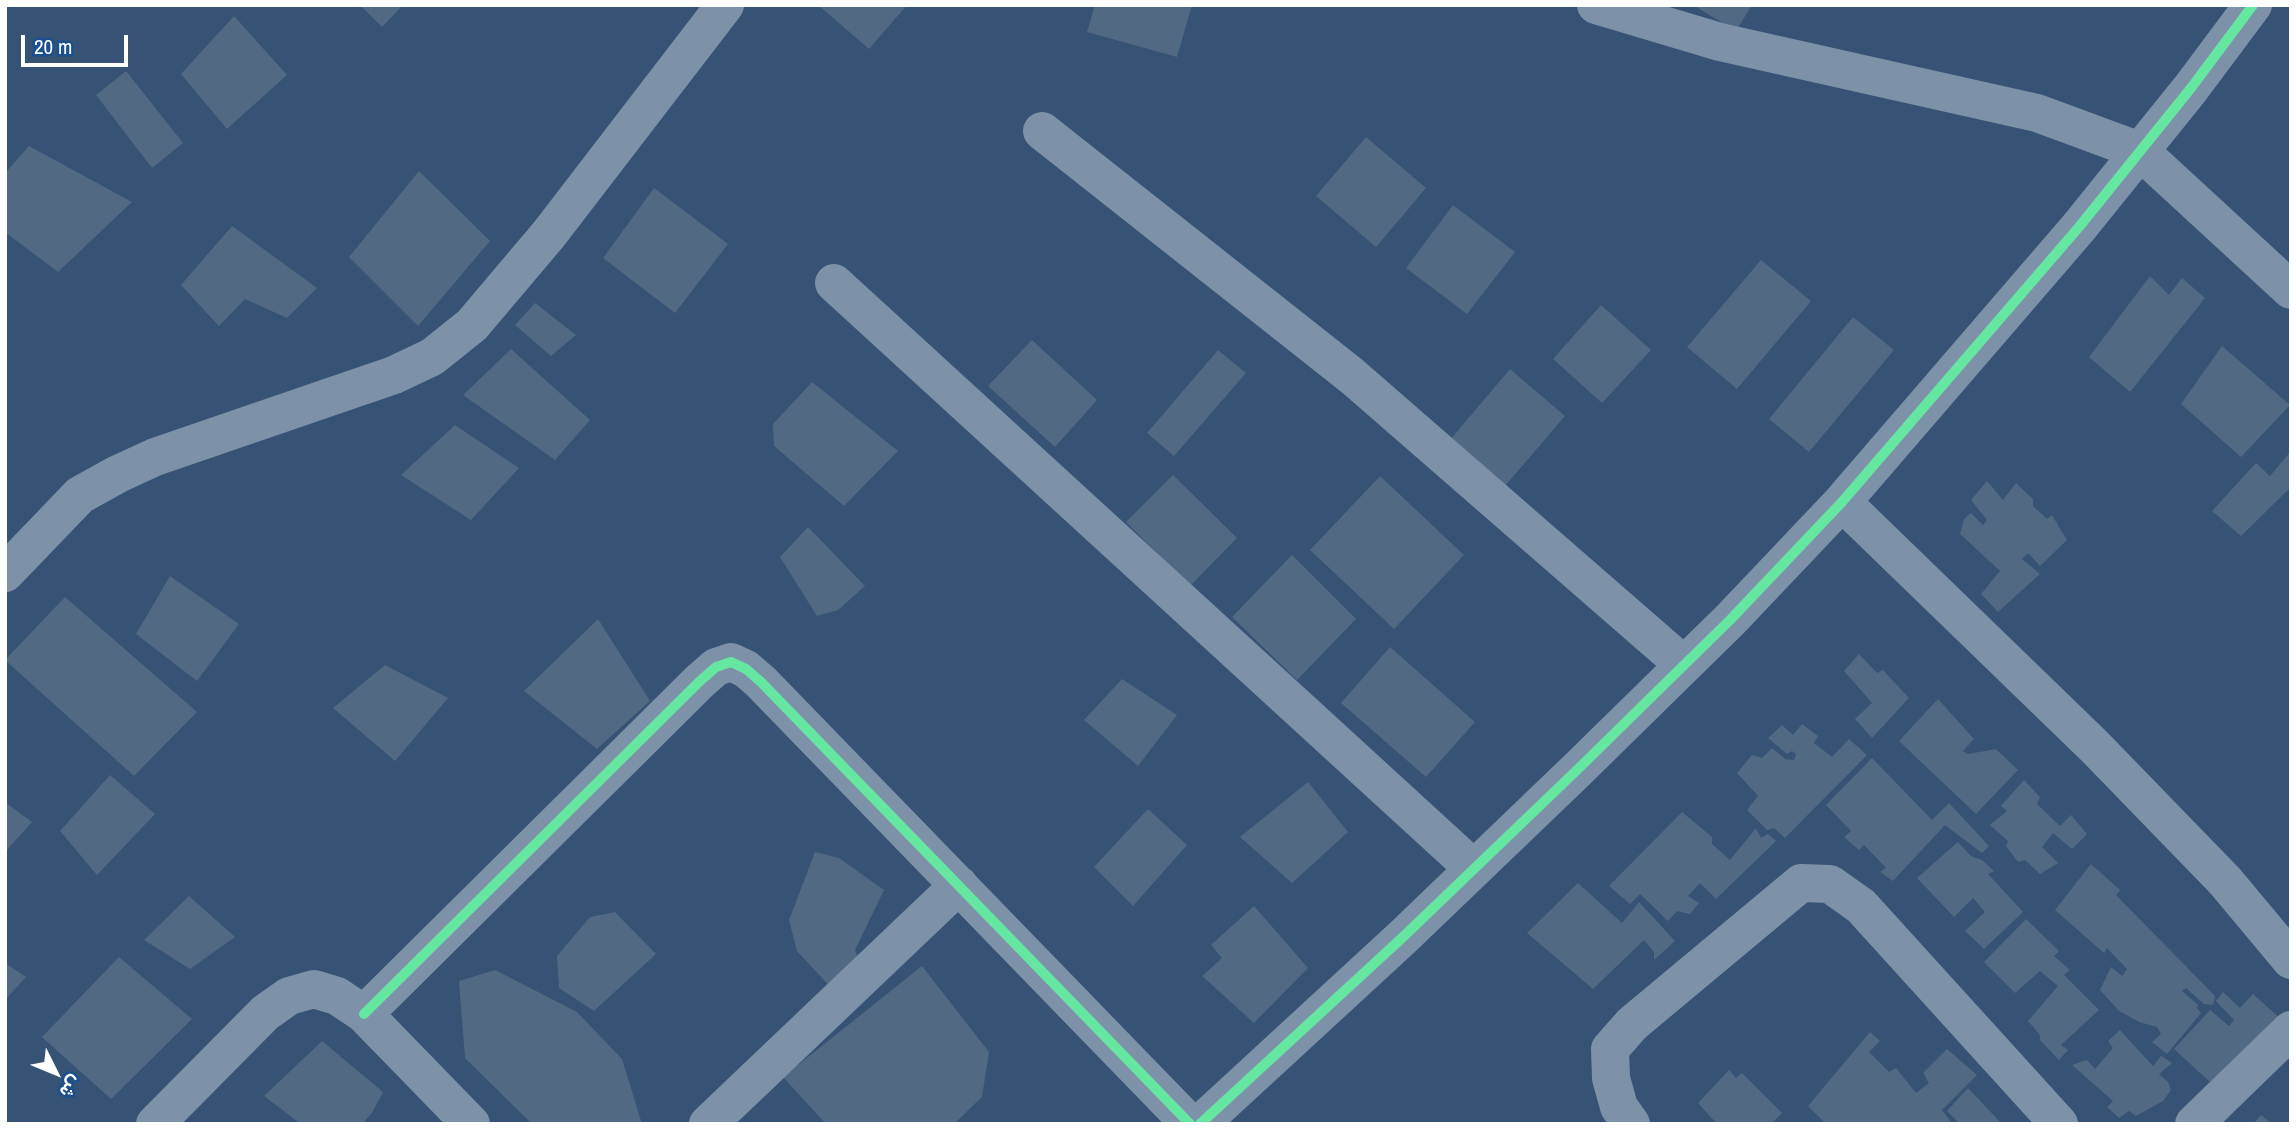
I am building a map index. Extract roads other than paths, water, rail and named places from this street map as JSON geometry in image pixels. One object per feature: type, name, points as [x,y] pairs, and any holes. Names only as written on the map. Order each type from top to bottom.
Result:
[{"type":"street","points":[[5,573],[80,495],[118,474],[155,457],[394,375],[432,357],[472,325],[549,234],[725,5]]},
{"type":"street","points":[[1596,5],[1720,42],[2037,113],[2140,151],[2291,290]]},
{"type":"street","points":[[1200,1124],[1474,869],[1684,665],[1842,502],[2079,227],[2191,88],[2253,5]]},
{"type":"street","points":[[1042,131],[1352,376],[1684,665]]},
{"type":"street","points":[[834,284],[1474,869]]},
{"type":"street","points":[[1842,502],[2095,747],[2225,881],[2291,960]]},
{"type":"street","points":[[364,1014],[700,681],[716,667],[731,662],[746,668],[761,682],[1190,1124]]},
{"type":"street","points":[[1631,1124],[1619,1107],[1611,1078],[1610,1049],[1632,1024],[1801,883],[1830,884],[1861,906],[2059,1124]]},
{"type":"street","points":[[708,1124],[959,885]]},
{"type":"street","points":[[155,1124],[265,1013],[289,996],[314,989],[337,996],[364,1014],[471,1124]]},
{"type":"street","points":[[2194,1124],[2291,1030]]}]
